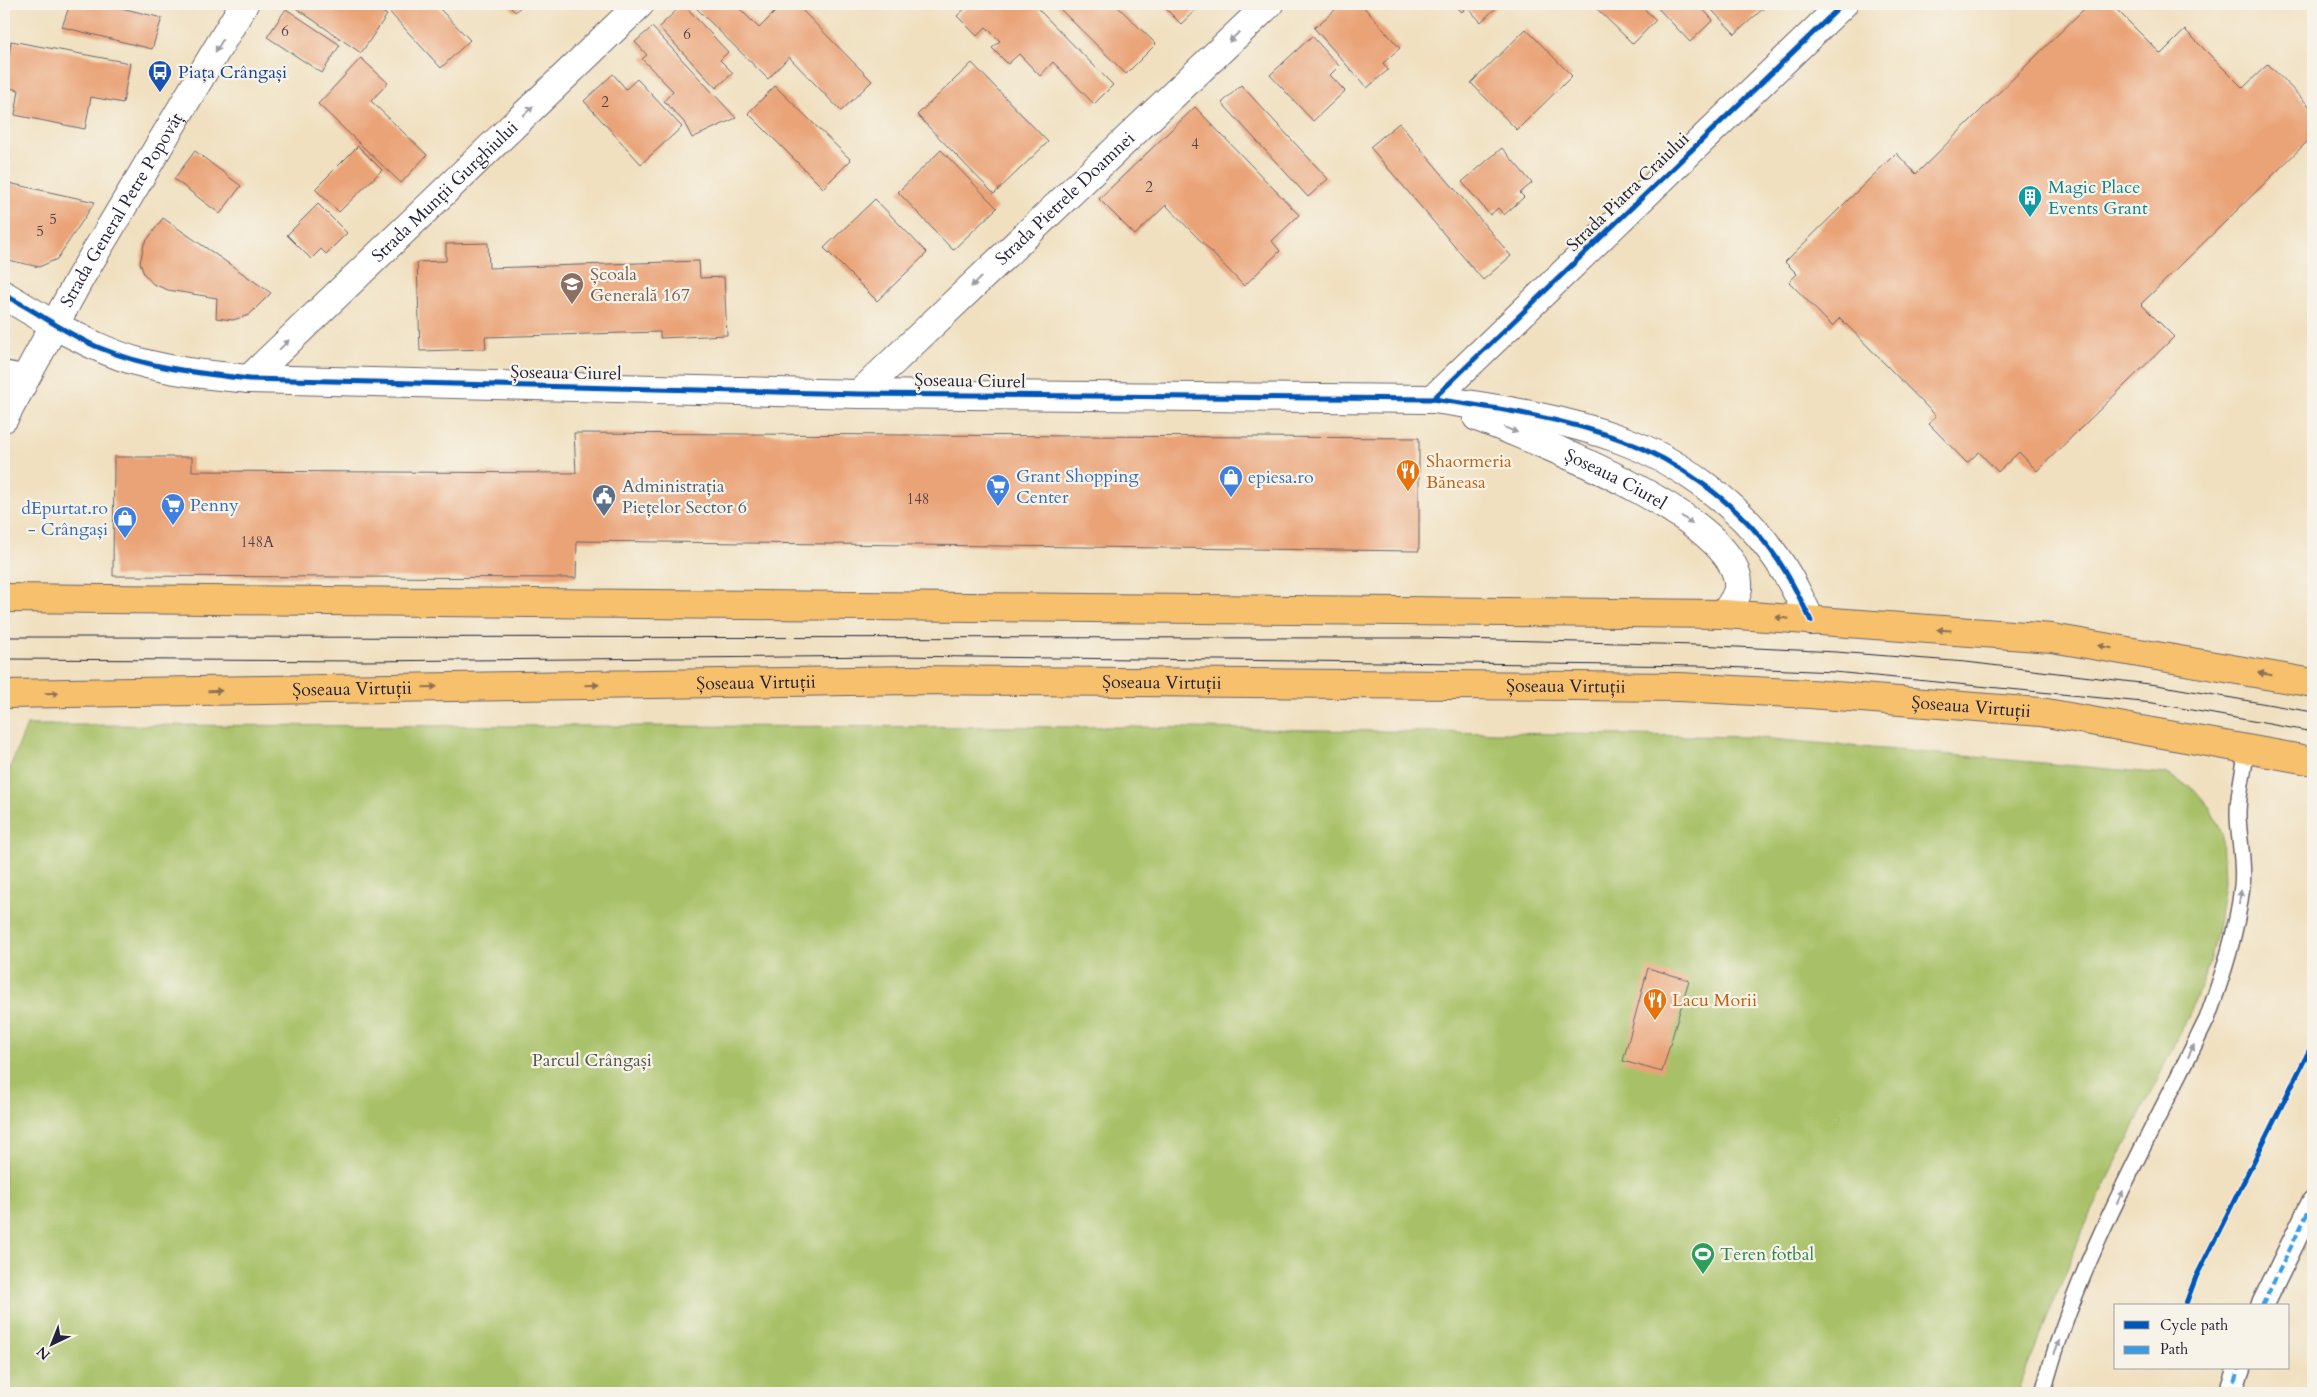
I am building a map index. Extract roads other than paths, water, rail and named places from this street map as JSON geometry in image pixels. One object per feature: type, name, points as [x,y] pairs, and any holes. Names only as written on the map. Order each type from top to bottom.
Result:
[{"type":"main road","points":[[4,598],[1724,614],[2052,638],[2313,683]]},
{"type":"main road","name":"Șoseaua Virtuții","points":[[4,694],[912,680],[1680,688],[1810,694],[2041,712],[2313,761]]},
{"type":"street","name":"Strada General Petre Popovăț","points":[[4,418],[15,371],[54,324],[244,4]]},
{"type":"street","name":"Strada Munții Gurghiului","points":[[249,379],[640,4]]},
{"type":"street","name":"Strada Pietrele Doamnei","points":[[859,394],[1269,4]]},
{"type":"street","name":"Strada Piatra Craiului","points":[[1434,399],[1842,4]]},
{"type":"street","name":"Șoseaua Ciurel","points":[[4,295],[100,348],[137,361],[178,371],[249,379],[859,394],[1434,399],[1510,410],[1623,440],[1683,471],[1736,510],[1756,531],[1792,580],[1811,621]]},
{"type":"street","name":"Șoseaua Ciurel","points":[[1434,399],[1537,440],[1622,479],[1683,517],[1719,548],[1737,576],[1738,589],[1734,601],[1724,614]]},
{"type":"street","points":[[2263,1304],[2313,1202]]},
{"type":"street","points":[[2230,1393],[2238,1370]]},
{"type":"lane","points":[[2043,1393],[2052,1359],[2098,1241],[2203,1028],[2216,995],[2234,936],[2242,885],[2243,860],[2238,812],[2246,749]]},
{"type":"tram line","points":[[4,637],[1421,638],[1697,645],[1836,652],[1966,662],[2157,685],[2313,712]]},
{"type":"tram line","points":[[4,659],[362,661],[894,656],[1701,666],[1834,672],[2153,703],[2313,732]]},
{"type":"place","name":"Piața Crângași","points":[[160,93]]},
{"type":"place","name":"Magic Place Events Grant","points":[[2030,218]]},
{"type":"place","name":"Școala Generală 167","points":[[572,305]]},
{"type":"place","name":"Shaormeria Băneasa","points":[[1408,492]]},
{"type":"place","name":"epiesa.ro","points":[[1231,498]]},
{"type":"place","name":"Grant Shopping Center","points":[[998,507]]},
{"type":"place","name":"Administrația Piețelor Sector 6","points":[[604,517]]},
{"type":"place","name":"Penny","points":[[173,526]]},
{"type":"place","name":"dEpurtat.ro - Crângași","points":[[125,539]]},
{"type":"place","name":"Lacu Morii","points":[[1655,1021]]},
{"type":"place","name":"Teren fotbal","points":[[1703,1275]]},
{"type":"park label","name":"Parcul Crângași","points":[[592,1060]]}]
